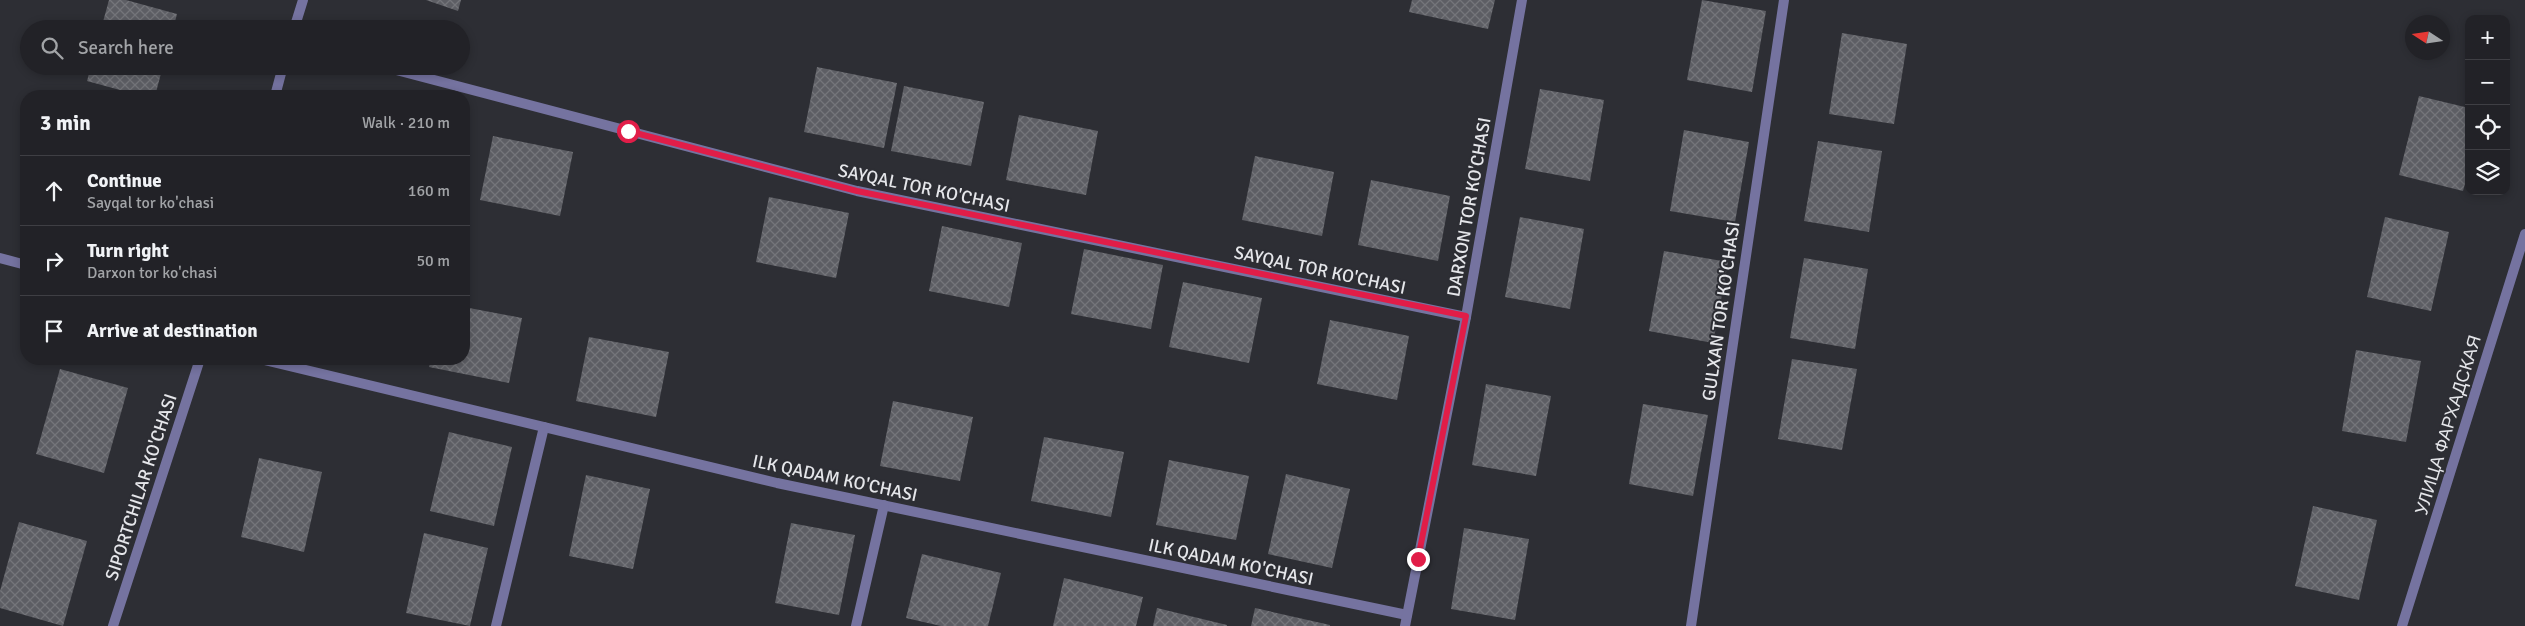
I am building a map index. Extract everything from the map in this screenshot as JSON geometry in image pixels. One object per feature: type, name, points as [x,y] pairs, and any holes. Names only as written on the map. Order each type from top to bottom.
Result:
[{"type":"street","points":[[297,20],[303,0]]},
{"type":"street","name":"DARXON TOR KO'CHASI","points":[[1405,626],[1466,316],[1522,0]]},
{"type":"street","name":"GULXAN TOR KO'CHASI","points":[[1691,626],[1784,0]]},
{"type":"street","points":[[277,90],[281,75]]},
{"type":"street","name":"SAYQAL TOR KO'CHASI","points":[[415,75],[857,191],[1466,316]]},
{"type":"street","name":"УЛИЦА ФАРХАДСКАЯ","points":[[2402,626],[2525,234]]},
{"type":"street","points":[[0,258],[20,263]]},
{"type":"street","name":"SIPORTCHILAR KO'CHASI","points":[[113,626],[198,365]]},
{"type":"street","name":"ILK QADAM KO'CHASI","points":[[285,365],[777,483],[1407,615]]},
{"type":"street","points":[[496,626],[544,427]]},
{"type":"street","points":[[856,626],[884,505]]},
{"type":"building","points":[[109,0],[126,0],[177,14],[175,20],[103,20]]},
{"type":"building","points":[[426,0],[461,0],[458,11]]},
{"type":"building","points":[[1412,0],[1495,0],[1488,29],[1409,12]]},
{"type":"building","points":[[1702,0],[1766,11],[1752,92],[1687,80]]},
{"type":"building","points":[[1842,33],[1907,44],[1894,124],[1829,114]]},
{"type":"building","points":[[817,67],[897,83],[884,148],[804,132]]},
{"type":"building","points":[[89,75],[161,75],[157,90],[120,90],[87,81]]},
{"type":"building","points":[[904,86],[984,102],[971,166],[891,151]]},
{"type":"building","points":[[1540,89],[1604,100],[1590,181],[1525,169]]},
{"type":"building","points":[[2419,96],[2465,107],[2465,184],[2463,191],[2399,175]]},
{"type":"building","points":[[1019,115],[1098,131],[1086,195],[1006,180]]},
{"type":"building","points":[[1684,130],[1749,142],[1735,222],[1670,211]]},
{"type":"building","points":[[493,136],[573,152],[560,216],[480,200]]},
{"type":"building","points":[[1818,141],[1882,151],[1869,232],[1804,221]]},
{"type":"building","points":[[1255,156],[1334,172],[1322,236],[1242,220]]},
{"type":"building","points":[[1371,180],[1450,196],[1438,261],[1358,245]]},
{"type":"building","points":[[769,197],[849,213],[836,278],[756,262]]},
{"type":"building","points":[[1520,217],[1584,229],[1570,309],[1505,297]]},
{"type":"building","points":[[2385,217],[2449,232],[2431,311],[2367,297]]},
{"type":"building","points":[[942,226],[1022,243],[1009,307],[929,291]]},
{"type":"building","points":[[1084,249],[1163,265],[1151,329],[1071,314]]},
{"type":"building","points":[[1664,251],[1728,262],[1713,343],[1649,331]]},
{"type":"building","points":[[1804,258],[1868,269],[1855,349],[1790,338]]},
{"type":"building","points":[[1183,282],[1262,298],[1249,363],[1169,347]]},
{"type":"building","points":[[470,308],[522,318],[509,383],[429,367],[430,365],[470,365]]},
{"type":"building","points":[[1330,320],[1409,336],[1397,400],[1317,384]]},
{"type":"building","points":[[589,337],[669,352],[656,417],[576,401]]},
{"type":"building","points":[[2356,350],[2421,361],[2406,442],[2342,431]]},
{"type":"building","points":[[1792,359],[1857,369],[1842,450],[1778,439]]},
{"type":"building","points":[[60,369],[128,388],[104,473],[36,454]]},
{"type":"building","points":[[1486,384],[1551,396],[1536,476],[1472,465]]},
{"type":"building","points":[[893,401],[973,417],[960,481],[880,466]]},
{"type":"building","points":[[1643,404],[1708,415],[1693,496],[1629,484]]},
{"type":"building","points":[[449,432],[512,447],[494,526],[430,511]]},
{"type":"building","points":[[1044,437],[1124,452],[1111,517],[1031,501]]},
{"type":"building","points":[[259,458],[322,472],[304,552],[241,537]]},
{"type":"building","points":[[1169,460],[1249,476],[1236,540],[1156,525]]},
{"type":"building","points":[[1286,474],[1350,489],[1332,568],[1268,554]]},
{"type":"building","points":[[586,475],[650,489],[633,569],[569,556]]},
{"type":"building","points":[[2313,506],[2377,520],[2359,600],[2295,586]]},
{"type":"building","points":[[19,522],[87,541],[63,626],[0,608],[0,591]]},
{"type":"building","points":[[791,523],[855,535],[839,615],[775,603]]},
{"type":"building","points":[[1464,528],[1529,539],[1515,620],[1451,609]]},
{"type":"building","points":[[424,533],[488,548],[470,626],[406,613]]},
{"type":"building","points":[[922,554],[1001,573],[988,626],[941,626],[906,618]]},
{"type":"building","points":[[1064,578],[1143,597],[1136,626],[1053,626]]},
{"type":"building","points":[[1157,608],[1227,625],[1227,626],[1153,626]]},
{"type":"building","points":[[1255,608],[1330,625],[1330,626],[1251,626]]},
{"type":"route","points":[[628,131],[857,191],[1466,316],[1418,559]]}]
